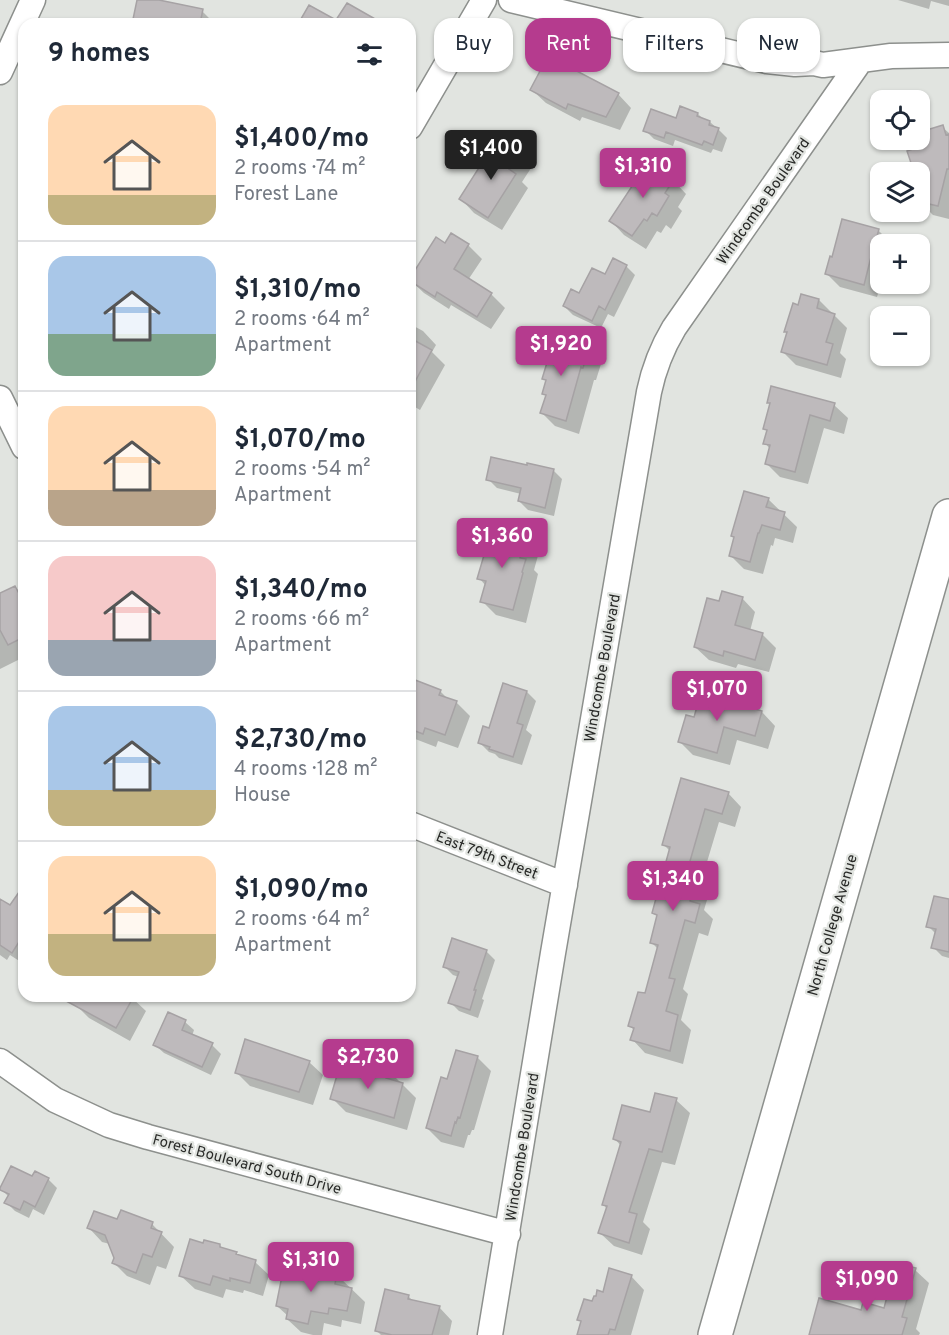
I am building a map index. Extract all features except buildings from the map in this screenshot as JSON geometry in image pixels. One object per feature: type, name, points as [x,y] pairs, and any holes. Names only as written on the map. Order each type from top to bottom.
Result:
[{"type":"main road","name":"North College Avenue","points":[[715,1335],[949,516]]},
{"type":"street","points":[[25,18],[33,0]]},
{"type":"street","points":[[416,117],[484,0]]},
{"type":"street","points":[[511,0],[766,61],[823,65],[891,56],[949,55]]},
{"type":"street","points":[[0,72],[18,33]]},
{"type":"street","name":"Windcombe Boulevard","points":[[490,1335],[649,392],[656,364],[674,328],[861,60]]},
{"type":"street","points":[[0,398],[18,435]]},
{"type":"street","points":[[0,438],[18,445]]},
{"type":"street","name":"East 79th Street","points":[[416,826],[565,885]]},
{"type":"street","name":"Forest Boulevard South Drive","points":[[0,1061],[55,1100],[109,1125],[508,1234]]}]
